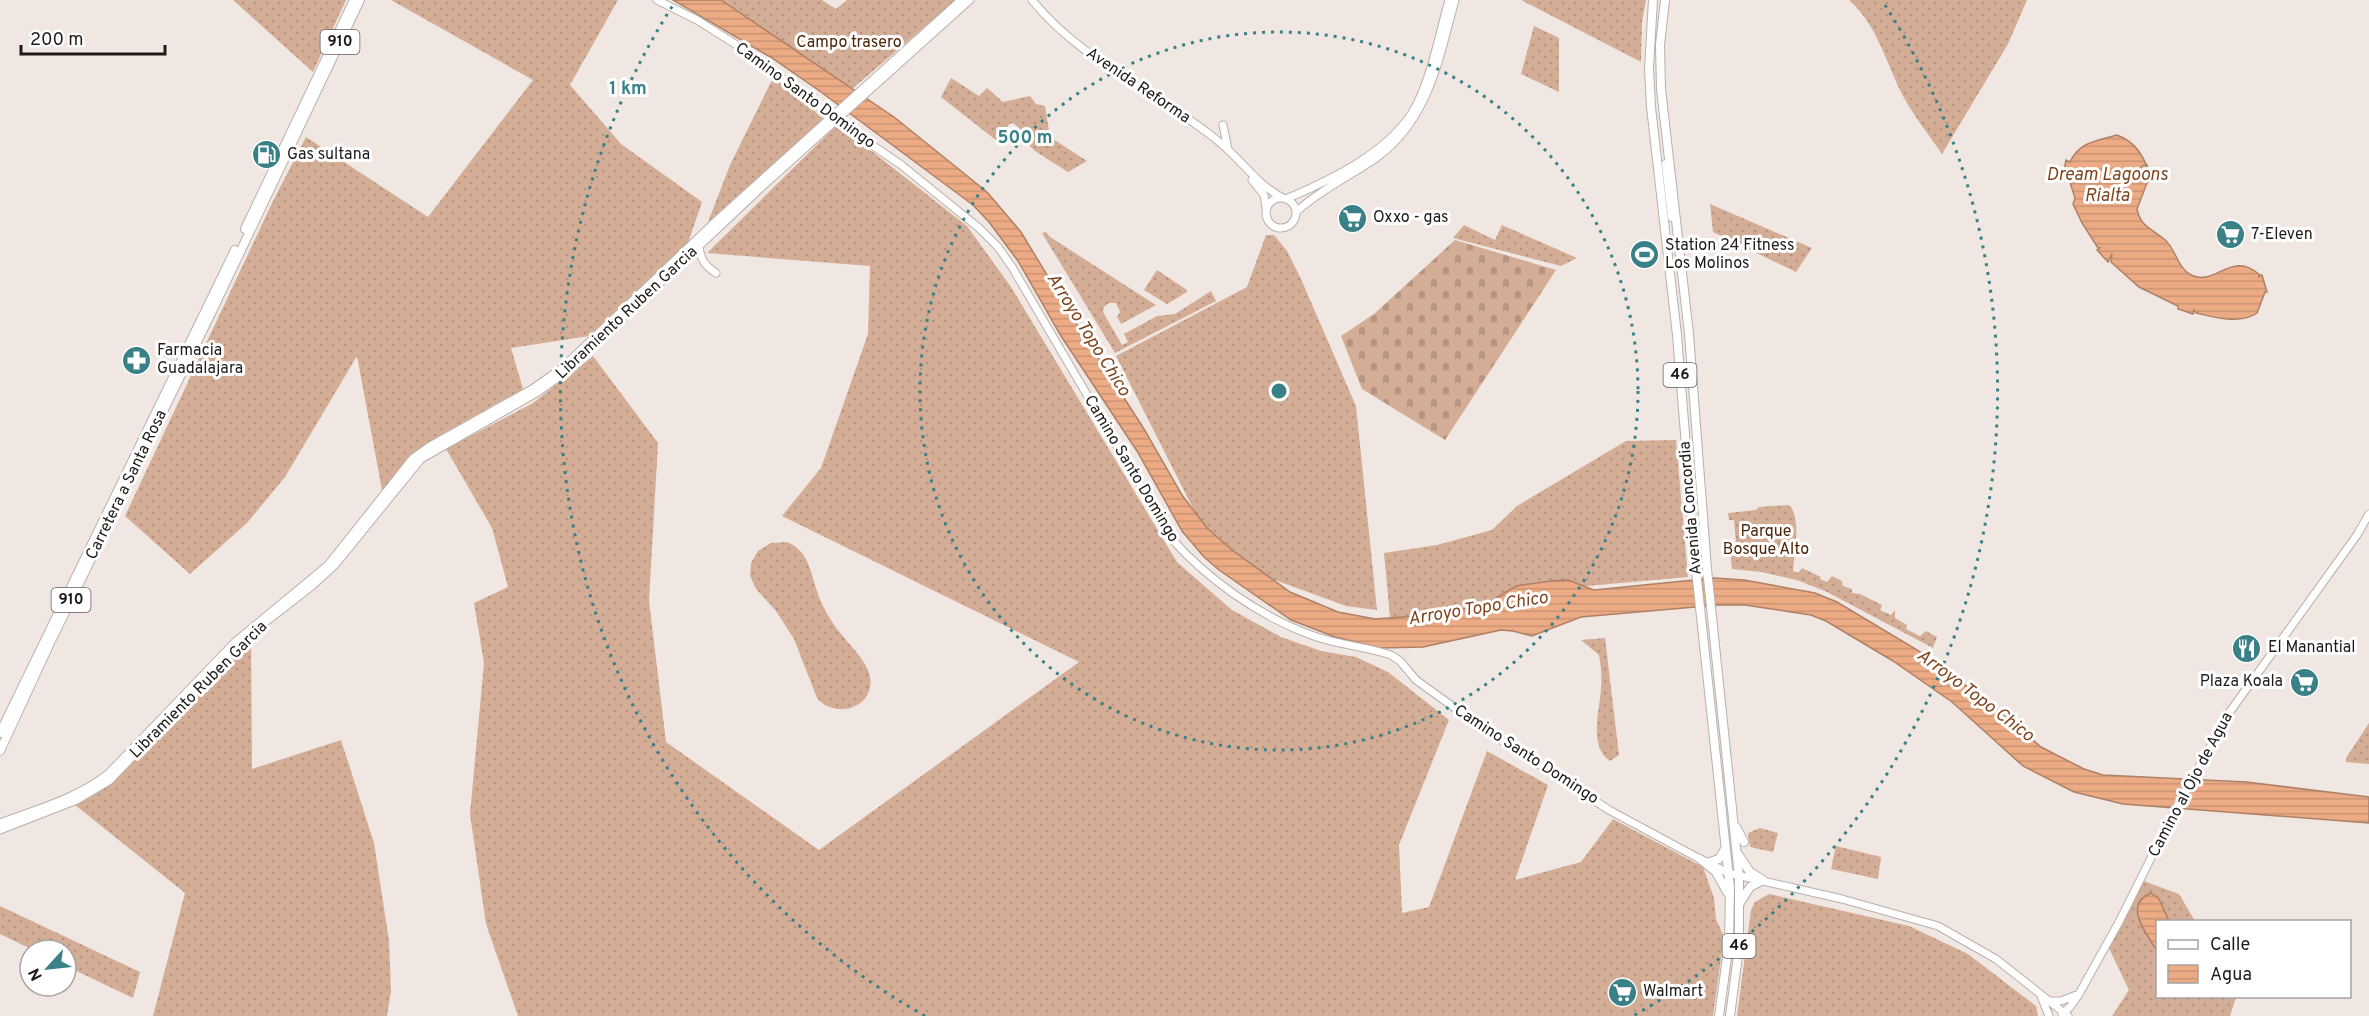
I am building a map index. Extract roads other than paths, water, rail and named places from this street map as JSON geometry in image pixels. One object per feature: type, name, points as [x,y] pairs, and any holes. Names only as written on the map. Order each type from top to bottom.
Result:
[{"type":"main road","name":"910","points":[[237,251],[354,0]]},
{"type":"main road","name":"910","points":[[237,251],[360,0]]},
{"type":"main road","name":"Avenida Concordia","points":[[1653,0],[1650,49],[1652,107],[1677,335],[1700,609],[1726,848],[1734,874]]},
{"type":"main road","name":"Avenida Concordia","points":[[1665,0],[1660,45],[1660,74],[1689,334],[1707,569],[1736,849],[1735,904],[1719,1016]]},
{"type":"main road","name":"Carretera a Santa Rosa","points":[[0,732],[237,251]]},
{"type":"main road","name":"Carretera a Santa Rosa","points":[[0,751],[237,251]]},
{"type":"main road","points":[[1734,821],[1744,842]]},
{"type":"main road","points":[[1724,832],[1728,840],[1739,915]]},
{"type":"main road","points":[[1703,861],[1719,859],[1726,848]]},
{"type":"main road","points":[[1703,861],[1722,879],[1735,904],[1749,887],[1763,880],[1747,869],[1736,849]]},
{"type":"main road","name":"Avenida Concordia","points":[[1730,1016],[1738,967],[1739,915],[1735,904]]},
{"type":"street","name":"Camino Santo Domingo","points":[[657,0],[697,20],[751,54],[966,216],[1002,253],[1161,524],[1187,557],[1251,604],[1297,630],[1327,640],[1391,655],[1400,661],[1416,680],[1481,727],[1610,810],[1703,861],[1734,874],[1881,909],[1938,926],[1996,959],[2066,1015]]},
{"type":"street","name":"Libramiento Ruben Garcia","points":[[0,830],[77,800],[109,781],[254,631],[332,568],[421,459],[555,380],[961,0]]},
{"type":"street","name":"Libramiento Ruben Garcia","points":[[862,92],[970,0]]},
{"type":"street","name":"Avenida Reforma","points":[[1032,0],[1065,36],[1228,149],[1267,189],[1285,199]]},
{"type":"street","points":[[1449,0],[1424,86],[1413,112],[1401,128],[1386,143],[1366,157],[1285,199],[1273,200],[1266,208],[1268,221],[1273,226],[1280,228],[1292,224],[1296,212],[1311,199],[1378,157],[1396,142],[1412,123],[1429,90],[1455,0]]},
{"type":"street","name":"Libramiento Ruben Garcia","points":[[0,824],[79,792],[109,773],[236,642],[327,565],[413,458],[429,446],[539,385],[562,368],[716,221],[836,117]]},
{"type":"street","points":[[1223,125],[1228,149]]},
{"type":"street","name":"Avenida Reforma","points":[[1247,170],[1264,195],[1266,208]]},
{"type":"street","points":[[1285,199],[1291,202],[1296,212]]},
{"type":"street","points":[[699,245],[705,264],[716,273]]},
{"type":"street","name":"Camino al Ojo de Agua","points":[[2066,1015],[2128,905],[2189,783],[2229,713],[2357,535],[2369,514]]},
{"type":"street","points":[[2038,991],[2049,1016]]},
{"type":"street","points":[[2049,1001],[2061,1001],[2079,994]]},
{"type":"water","name":"Arroyo Topo Chico","points":[[673,0],[721,0],[894,117],[987,192],[1021,232],[1144,429],[1182,495],[1207,528],[1232,550],[1290,592],[1338,612],[1375,619],[1417,616],[1483,606],[1516,586],[1551,581],[1568,580],[1594,590],[1714,578],[1744,580],[1815,593],[1837,602],[1929,657],[1998,710],[2041,747],[2084,769],[2103,775],[2246,782],[2369,797],[2369,823],[2123,804],[2074,792],[2023,766],[1952,702],[1893,661],[1826,621],[1811,615],[1745,605],[1718,605],[1581,617],[1532,636],[1501,630],[1423,647],[1380,648],[1335,637],[1291,620],[1219,570],[1204,557],[1182,531],[1137,451],[1061,336],[1018,261],[989,222],[973,205],[772,58]]},
{"type":"water","name":"Dream Lagoons Rialta","points":[[2117,135],[2138,150],[2146,164],[2141,167],[2139,173],[2147,165],[2149,182],[2145,181],[2147,183],[2137,209],[2147,227],[2168,243],[2183,268],[2191,275],[2208,276],[2240,266],[2250,268],[2260,275],[2258,277],[2262,275],[2267,292],[2265,292],[2257,313],[2243,319],[2227,319],[2196,313],[2194,310],[2193,314],[2178,309],[2178,306],[2139,287],[2111,262],[2112,254],[2108,262],[2097,250],[2100,248],[2082,223],[2073,204],[2075,198],[2068,176],[2073,168],[2063,176],[2066,160],[2070,162],[2084,146]]},
{"type":"water","points":[[2151,893],[2159,899],[2169,920],[2156,920],[2156,949],[2139,920],[2138,905]]},
{"type":"place","name":"Gas sultana","points":[[266,155]]},
{"type":"place","name":"Oxxo - gas","points":[[1352,218]]},
{"type":"place","name":"7-Eleven","points":[[2230,235]]},
{"type":"place","name":"Station 24 Fitness Los Molinos","points":[[1644,255]]},
{"type":"place","name":"Farmacia Guadalajara","points":[[136,360]]},
{"type":"place","name":"El Manantial","points":[[2247,648]]},
{"type":"place","name":"Plaza Koala","points":[[2304,682]]},
{"type":"place","name":"Walmart","points":[[1622,992]]},
{"type":"park label","name":"Campo trasero","points":[[849,43]]},
{"type":"park label","name":"Parque Bosque Alto","points":[[1766,541]]}]
